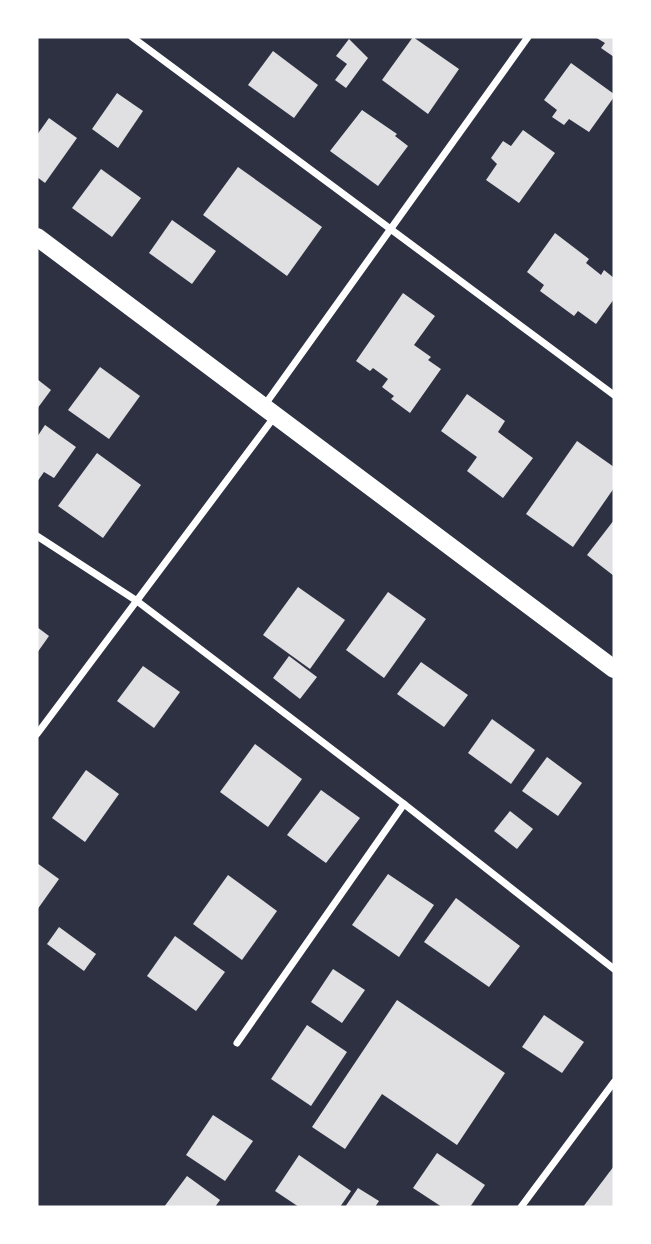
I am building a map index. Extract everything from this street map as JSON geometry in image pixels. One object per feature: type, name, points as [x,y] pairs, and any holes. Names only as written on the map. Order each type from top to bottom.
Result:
[{"type":"main road","points":[[37,237],[614,668]]},
{"type":"street","points":[[132,37],[614,395]]},
{"type":"street","points":[[37,734],[137,601],[270,411],[392,229],[528,37]]},
{"type":"street","points":[[37,536],[137,601],[404,804],[614,969]]},
{"type":"street","points":[[237,1043],[404,804]]},
{"type":"street","points":[[521,1207],[614,1082]]},
{"type":"building","points":[[413,37],[459,69],[428,114],[382,80]]},
{"type":"building","points":[[595,37],[614,37],[614,57],[601,48],[605,43]]},
{"type":"building","points":[[349,39],[368,58],[346,88],[335,80],[347,64],[336,56]]},
{"type":"building","points":[[273,51],[318,85],[294,118],[248,85]]},
{"type":"building","points":[[571,63],[614,94],[589,132],[569,119],[564,125],[552,117],[557,110],[544,100]]},
{"type":"building","points":[[117,93],[143,111],[118,148],[92,129]]},
{"type":"building","points":[[362,110],[397,134],[395,136],[408,146],[378,186],[330,151]]},
{"type":"building","points":[[49,118],[77,138],[45,183],[37,177],[37,135]]},
{"type":"building","points":[[523,130],[555,153],[519,203],[486,180],[497,164],[491,158],[503,141],[511,146]]},
{"type":"building","points":[[238,167],[322,227],[287,276],[203,215]]},
{"type":"building","points":[[101,169],[141,198],[112,237],[72,208]]},
{"type":"building","points":[[172,220],[216,251],[192,284],[149,253]]},
{"type":"building","points":[[555,233],[589,259],[586,263],[601,275],[604,270],[614,278],[614,299],[596,324],[578,311],[574,316],[540,291],[544,285],[527,272]]},
{"type":"building","points":[[403,293],[435,316],[414,345],[431,357],[428,360],[441,369],[410,413],[391,399],[394,396],[382,387],[388,379],[373,368],[370,371],[356,361]]},
{"type":"building","points":[[100,367],[140,396],[109,439],[68,410]]},
{"type":"building","points":[[37,379],[51,390],[37,409]]},
{"type":"building","points":[[467,394],[505,421],[498,432],[533,458],[503,498],[467,471],[477,457],[441,431]]},
{"type":"building","points":[[45,425],[76,447],[54,478],[44,472],[37,482],[37,437]]},
{"type":"building","points":[[577,441],[614,467],[614,488],[573,547],[526,514]]},
{"type":"building","points":[[97,453],[141,485],[103,538],[58,506]]},
{"type":"building","points":[[614,520],[614,576],[587,555]]},
{"type":"building","points":[[298,587],[345,620],[310,669],[263,635]]},
{"type":"building","points":[[388,592],[426,619],[384,678],[346,650]]},
{"type":"building","points":[[37,627],[49,636],[37,653]]},
{"type":"building","points":[[289,656],[317,677],[300,699],[273,678]]},
{"type":"building","points":[[421,662],[468,695],[444,727],[397,694]]},
{"type":"building","points":[[143,666],[180,692],[154,728],[117,701]]},
{"type":"building","points":[[492,719],[535,750],[511,784],[468,753]]},
{"type":"building","points":[[255,744],[302,779],[268,827],[220,792]]},
{"type":"building","points":[[547,757],[582,783],[558,816],[522,791]]},
{"type":"building","points":[[86,770],[119,794],[85,842],[52,818]]},
{"type":"building","points":[[321,790],[360,818],[326,863],[287,835]]},
{"type":"building","points":[[510,811],[533,829],[517,849],[494,831]]},
{"type":"building","points":[[37,863],[59,879],[37,910]]},
{"type":"building","points":[[388,874],[434,905],[399,957],[352,925]]},
{"type":"building","points":[[228,875],[277,911],[242,960],[193,924]]},
{"type":"building","points":[[456,898],[520,946],[489,987],[424,942]]},
{"type":"building","points":[[59,927],[96,954],[84,971],[47,944]]},
{"type":"building","points":[[175,936],[225,972],[196,1011],[147,976]]},
{"type":"building","points":[[333,969],[365,990],[342,1023],[311,1002]]},
{"type":"building","points":[[397,1000],[505,1073],[457,1145],[382,1094],[345,1149],[312,1127]]},
{"type":"building","points":[[544,1015],[584,1042],[562,1073],[522,1047]]},
{"type":"building","points":[[307,1025],[347,1052],[311,1106],[271,1079]]},
{"type":"building","points":[[213,1115],[253,1141],[225,1181],[186,1155]]},
{"type":"building","points":[[437,1153],[485,1185],[470,1207],[442,1207],[413,1188]]},
{"type":"building","points":[[299,1155],[351,1191],[340,1207],[299,1207],[275,1191]]},
{"type":"building","points":[[614,1166],[614,1207],[583,1207]]},
{"type":"building","points":[[187,1176],[220,1200],[215,1207],[164,1207]]},
{"type":"building","points":[[358,1188],[379,1201],[375,1207],[345,1207]]}]
